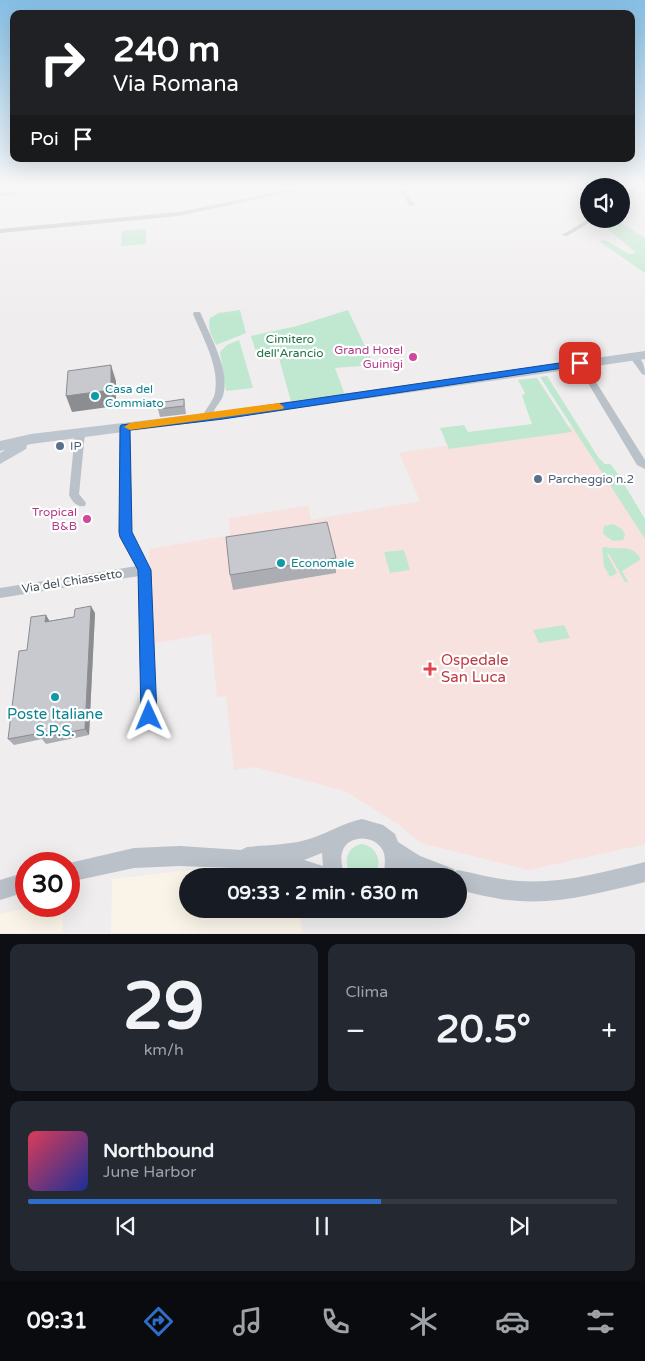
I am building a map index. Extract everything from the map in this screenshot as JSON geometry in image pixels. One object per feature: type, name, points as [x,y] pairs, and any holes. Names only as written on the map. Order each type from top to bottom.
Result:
[{"type":"main road","points":[[1,452],[45,438],[207,418],[639,355]]},
{"type":"street","points":[[565,236],[574,231]]},
{"type":"street","points":[[197,314],[215,355],[220,384],[219,396],[208,410],[207,418]]},
{"type":"street","points":[[639,355],[645,372]]},
{"type":"street","points":[[580,363],[641,462],[645,465]]},
{"type":"street","points":[[125,427],[126,532],[145,570],[149,716]]},
{"type":"street","points":[[80,433],[74,495],[82,503]]},
{"type":"street","name":"Via del Chiassetto","points":[[0,593],[145,570]]},
{"type":"street","points":[[80,870],[134,858],[167,856],[232,858],[292,853],[312,848],[340,837],[356,827],[369,828],[382,835],[392,849],[395,868]]},
{"type":"street","points":[[333,868],[331,856],[335,844],[340,837]]},
{"type":"street","points":[[392,849],[414,863],[427,868]]},
{"type":"street","points":[[232,858],[292,868]]},
{"type":"street","points":[[467,882],[517,890],[547,891],[576,888],[645,872]]},
{"type":"shaded area","name":"Ospedale San Luca","points":[[576,426],[645,536],[645,844],[529,870],[421,843],[398,824],[345,791],[255,767],[234,770],[226,696],[217,697],[211,633],[152,644],[149,549],[230,535],[229,518],[308,506],[311,520],[420,501],[399,453]]},
{"type":"shaded area","points":[[179,871],[179,918],[300,918],[303,933],[111,933],[112,879]]},
{"type":"shaded area","points":[[15,911],[15,917],[63,917],[62,933],[0,933],[0,914]]},
{"type":"green space","points":[[122,231],[146,231],[146,244],[121,246]]},
{"type":"green space","points":[[610,231],[633,231],[645,238],[645,273],[599,241],[605,240],[629,254],[636,253]]},
{"type":"green space","points":[[240,310],[246,333],[216,345],[210,329],[210,318],[219,313]]},
{"type":"green space","name":"Cimitero dell'Arancio","points":[[348,310],[372,361],[360,362],[361,366],[335,368],[345,395],[291,401],[278,355],[258,358],[251,336],[297,326]]},
{"type":"green space","points":[[239,340],[253,388],[226,391],[220,352],[227,345]]},
{"type":"green space","points":[[547,376],[598,457],[605,464],[610,464],[618,474],[645,519],[645,539],[540,377]]},
{"type":"green space","points":[[537,378],[572,432],[449,449],[440,428],[464,425],[468,432],[532,424],[522,396],[525,393],[518,380]]},
{"type":"green space","points":[[613,524],[622,529],[625,535],[623,540],[613,541],[603,534],[604,526]]},
{"type":"green space","points":[[602,548],[625,548],[637,553],[640,560],[622,571],[628,582],[625,582],[609,554],[607,554],[617,573],[610,577],[604,566]]},
{"type":"green space","points":[[404,550],[410,570],[390,573],[384,552]]},
{"type":"green space","points":[[564,625],[570,638],[539,643],[533,630]]},
{"type":"green space","points":[[362,844],[375,852],[378,861],[378,868],[348,868],[347,857],[349,852]]},
{"type":"building","points":[[111,365],[111,390],[66,396],[68,371]]},
{"type":"building","points":[[184,399],[184,406],[158,409],[158,403]]},
{"type":"building","points":[[327,522],[336,558],[230,575],[226,537]]},
{"type":"building","name":"Poste Italiane S.P.S.","points":[[91,606],[85,729],[41,738],[41,733],[8,739],[19,651],[27,650],[31,617],[46,615],[45,622],[74,617],[75,609]]},
{"type":"slow traffic","points":[[130,427],[279,407]]},
{"type":"place","name":"Grand Hotel Guinigi","points":[[413,357]]},
{"type":"place","name":"Casa del Commiato","points":[[95,396]]},
{"type":"place","name":"IP","points":[[60,446]]},
{"type":"place","name":"Parcheggio n.2","points":[[538,479]]},
{"type":"place","name":"Tropical B&B","points":[[87,519]]},
{"type":"place","name":"Economale","points":[[281,563]]},
{"type":"place","name":"Ospedale San Luca","points":[[430,669]]},
{"type":"place","name":"Poste Italiane S.P.S.","points":[[55,697]]},
{"type":"route","points":[[149,716],[146,577],[140,558],[126,532],[125,427],[223,416],[580,363]]}]
